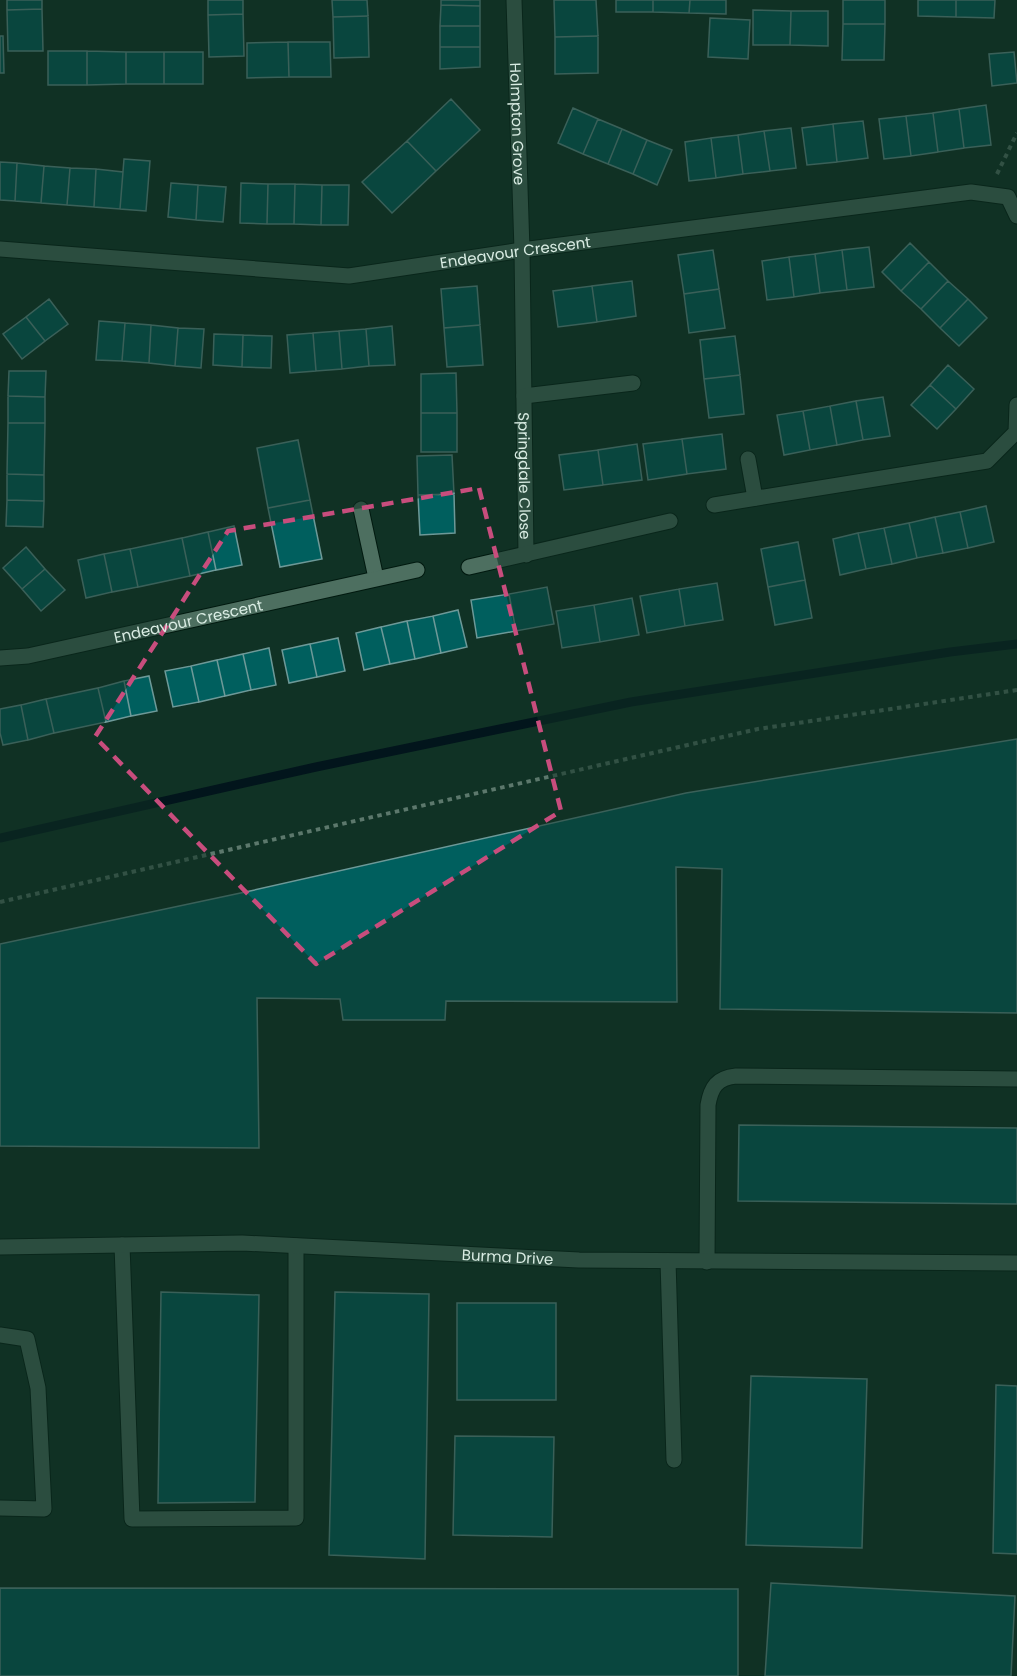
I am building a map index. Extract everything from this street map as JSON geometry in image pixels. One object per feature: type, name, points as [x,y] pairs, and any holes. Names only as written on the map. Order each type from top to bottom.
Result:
[{"type":"street","name":"Holmpton Grove","points":[[514,0],[522,250]]},
{"type":"street","name":"Endeavour Crescent","points":[[0,249],[349,276],[522,250],[971,192],[1008,196],[1017,216]]},
{"type":"street","name":"Springdale Close","points":[[522,250],[526,555]]},
{"type":"street","name":"Springdale Close","points":[[524,396],[633,383]]},
{"type":"street","points":[[714,506],[987,461],[1016,432],[1017,405]]},
{"type":"street","points":[[748,459],[755,498]]},
{"type":"street","points":[[361,509],[376,578]]},
{"type":"street","name":"Springdale Close","points":[[470,567],[670,521]]},
{"type":"street","name":"Endeavour Crescent","points":[[0,658],[28,656],[417,570]]},
{"type":"street","points":[[706,1262],[708,1105],[712,1089],[722,1079],[736,1076],[1017,1079]]},
{"type":"street","name":"Burma Drive","points":[[0,1247],[242,1243],[579,1260],[1017,1263]]},
{"type":"street","points":[[122,1245],[132,1519],[296,1518],[296,1246]]},
{"type":"street","points":[[668,1261],[674,1460]]},
{"type":"street","points":[[0,1335],[27,1339],[38,1388],[44,1509],[0,1508]]},
{"type":"path","points":[[987,194],[1017,133]]},
{"type":"path","points":[[0,902],[758,729],[1017,690]]},
{"type":"highlighted area","points":[[479,488],[561,811],[316,964],[95,737],[228,531]]},
{"type":"building","points":[[7,0],[42,0],[42,9],[7,10]]},
{"type":"building","points":[[208,0],[243,0],[243,14],[208,15]]},
{"type":"building","points":[[332,0],[367,0],[368,16],[333,17]]},
{"type":"building","points":[[441,0],[480,0],[480,6],[441,5]]},
{"type":"building","points":[[554,0],[596,0],[598,36],[555,37]]},
{"type":"building","points":[[616,0],[653,0],[653,12],[616,12]]},
{"type":"building","points":[[653,0],[690,0],[689,13],[653,12]]},
{"type":"building","points":[[690,0],[726,0],[726,14],[689,13]]},
{"type":"building","points":[[843,0],[885,0],[885,24],[843,24]]},
{"type":"building","points":[[918,0],[956,0],[956,17],[918,16]]},
{"type":"building","points":[[956,0],[995,0],[994,18],[956,17]]},
{"type":"building","points":[[441,5],[480,6],[480,26],[440,26]]},
{"type":"building","points":[[42,9],[43,51],[8,51],[7,10]]},
{"type":"building","points":[[753,10],[791,11],[790,45],[753,45]]},
{"type":"building","points":[[791,11],[828,11],[828,46],[790,45]]},
{"type":"building","points":[[243,14],[244,56],[209,57],[208,15]]},
{"type":"building","points":[[368,16],[369,57],[334,58],[333,17]]},
{"type":"building","points":[[710,18],[750,20],[748,59],[708,57]]},
{"type":"building","points":[[843,24],[885,24],[884,60],[842,60]]},
{"type":"building","points":[[440,26],[480,26],[480,47],[440,47]]},
{"type":"building","points":[[0,36],[3,36],[4,73],[0,73]]},
{"type":"building","points":[[598,36],[598,73],[555,74],[555,37]]},
{"type":"building","points":[[288,42],[289,77],[247,78],[247,43]]},
{"type":"building","points":[[288,42],[330,42],[331,77],[289,77]]},
{"type":"building","points":[[440,47],[480,47],[480,67],[440,69]]},
{"type":"building","points":[[48,51],[87,51],[87,85],[48,85]]},
{"type":"building","points":[[87,51],[126,52],[126,84],[87,85]]},
{"type":"building","points":[[126,52],[164,52],[164,84],[126,84]]},
{"type":"building","points":[[164,52],[203,52],[203,84],[164,84]]},
{"type":"building","points":[[1014,52],[1017,83],[992,86],[989,54]]},
{"type":"building","points":[[451,99],[480,130],[436,171],[407,141]]},
{"type":"building","points":[[986,105],[991,145],[964,148],[959,109]]},
{"type":"building","points":[[573,108],[598,119],[583,154],[558,143]]},
{"type":"building","points":[[959,109],[964,148],[938,152],[933,113]]},
{"type":"building","points":[[933,113],[938,152],[911,156],[906,116]]},
{"type":"building","points":[[906,116],[911,156],[884,159],[879,119]]},
{"type":"building","points":[[598,119],[622,129],[608,164],[583,154]]},
{"type":"building","points":[[863,121],[868,158],[837,162],[833,124]]},
{"type":"building","points":[[833,124],[837,162],[807,165],[802,128]]},
{"type":"building","points":[[791,128],[796,168],[770,171],[764,131]]},
{"type":"building","points":[[622,129],[647,140],[633,174],[608,164]]},
{"type":"building","points":[[764,131],[770,171],[743,174],[738,135]]},
{"type":"building","points":[[738,135],[743,174],[716,178],[711,138]]},
{"type":"building","points":[[711,138],[716,178],[689,181],[685,142]]},
{"type":"building","points":[[647,140],[672,150],[657,185],[633,174]]},
{"type":"building","points":[[407,141],[436,171],[392,213],[362,182]]},
{"type":"building","points":[[124,159],[150,161],[146,211],[120,209]]},
{"type":"building","points":[[0,162],[17,163],[15,201],[0,200]]},
{"type":"building","points":[[17,163],[44,166],[41,203],[15,201]]},
{"type":"building","points":[[44,166],[70,168],[67,205],[41,203]]},
{"type":"building","points":[[70,168],[96,169],[94,207],[67,205]]},
{"type":"building","points":[[96,169],[123,172],[120,209],[94,207]]},
{"type":"building","points":[[171,183],[198,185],[196,220],[168,217]]},
{"type":"building","points":[[241,183],[268,184],[267,224],[240,223]]},
{"type":"building","points":[[268,184],[295,184],[294,224],[267,224]]},
{"type":"building","points":[[295,184],[322,185],[321,225],[294,224]]},
{"type":"building","points":[[198,185],[226,187],[223,222],[196,220]]},
{"type":"building","points":[[322,185],[349,185],[348,225],[321,225]]},
{"type":"building","points":[[910,243],[929,262],[901,291],[882,272]]},
{"type":"building","points":[[869,247],[874,287],[847,290],[842,250]]},
{"type":"building","points":[[713,250],[719,289],[684,294],[678,255]]},
{"type":"building","points":[[842,250],[847,290],[820,293],[815,254]]},
{"type":"building","points":[[815,254],[820,293],[794,297],[789,257]]},
{"type":"building","points":[[789,257],[794,297],[767,300],[762,261]]},
{"type":"building","points":[[929,262],[948,281],[921,309],[901,291]]},
{"type":"building","points":[[632,281],[636,316],[597,322],[592,286]]},
{"type":"building","points":[[948,281],[968,299],[940,328],[921,309]]},
{"type":"building","points":[[477,286],[480,325],[444,328],[441,289]]},
{"type":"building","points":[[592,286],[597,322],[558,327],[553,291]]},
{"type":"building","points":[[719,289],[725,328],[689,333],[684,294]]},
{"type":"building","points":[[49,299],[68,324],[45,341],[26,317]]},
{"type":"building","points":[[968,299],[987,318],[959,346],[940,328]]},
{"type":"building","points":[[26,317],[45,341],[22,359],[3,334]]},
{"type":"building","points":[[99,321],[125,323],[122,361],[96,360]]},
{"type":"building","points":[[125,323],[151,325],[149,363],[122,361]]},
{"type":"building","points":[[151,325],[178,328],[175,366],[149,363]]},
{"type":"building","points":[[480,325],[483,365],[447,367],[444,328]]},
{"type":"building","points":[[392,326],[395,365],[369,366],[366,329]]},
{"type":"building","points":[[178,328],[204,329],[201,368],[175,366]]},
{"type":"building","points":[[366,329],[369,366],[342,369],[339,331]]},
{"type":"building","points":[[339,331],[342,369],[316,371],[313,333]]},
{"type":"building","points":[[313,333],[316,371],[290,373],[287,335]]},
{"type":"building","points":[[214,334],[243,335],[242,367],[213,365]]},
{"type":"building","points":[[243,335],[272,336],[271,368],[242,367]]},
{"type":"building","points":[[735,336],[740,375],[704,379],[700,340]]},
{"type":"building","points":[[948,365],[974,389],[956,409],[930,385]]},
{"type":"building","points":[[9,371],[46,371],[45,397],[8,396]]},
{"type":"building","points":[[456,373],[457,413],[421,413],[421,374]]},
{"type":"building","points":[[740,375],[744,414],[709,418],[704,379]]},
{"type":"building","points":[[930,385],[956,409],[937,429],[911,405]]},
{"type":"building","points":[[8,396],[45,397],[45,423],[8,423]]},
{"type":"building","points":[[883,397],[890,436],[863,440],[856,401]]},
{"type":"building","points":[[856,401],[863,440],[837,445],[830,406]]},
{"type":"building","points":[[830,406],[837,445],[810,450],[803,411]]},
{"type":"building","points":[[803,411],[810,450],[784,455],[777,415]]},
{"type":"building","points":[[421,413],[457,413],[457,452],[421,452]]},
{"type":"building","points":[[8,423],[45,423],[44,475],[7,474]]},
{"type":"building","points":[[722,434],[726,469],[687,474],[682,439]]},
{"type":"building","points":[[682,439],[687,474],[648,480],[643,444]]},
{"type":"building","points":[[298,440],[310,500],[268,508],[257,448]]},
{"type":"building","points":[[637,444],[642,480],[603,485],[598,450]]},
{"type":"building","points":[[598,450],[603,485],[564,490],[559,455]]},
{"type":"building","points":[[452,455],[454,494],[418,495],[417,456]]},
{"type":"building","points":[[7,474],[44,475],[44,501],[7,500]]},
{"type":"building","points":[[454,494],[455,533],[420,535],[418,495]]},
{"type":"building","points":[[7,500],[44,501],[43,527],[6,526]]},
{"type":"building","points":[[310,500],[322,559],[280,567],[268,508]]},
{"type":"building","points":[[986,506],[994,542],[968,548],[960,512]]},
{"type":"building","points":[[960,512],[968,548],[943,553],[935,517]]},
{"type":"building","points":[[935,517],[943,553],[917,558],[909,523]]},
{"type":"building","points":[[909,523],[917,558],[892,564],[884,528]]},
{"type":"building","points":[[234,526],[242,565],[216,570],[208,532]]},
{"type":"building","points":[[884,528],[892,564],[866,569],[858,533]]},
{"type":"building","points":[[208,532],[216,570],[190,576],[182,538]]},
{"type":"building","points":[[858,533],[866,569],[840,575],[833,539]]},
{"type":"building","points":[[182,538],[190,576],[138,587],[130,549]]},
{"type":"building","points":[[798,542],[805,580],[768,587],[761,549]]},
{"type":"building","points":[[26,547],[45,569],[22,589],[3,568]]},
{"type":"building","points":[[130,549],[138,587],[112,592],[104,554]]},
{"type":"building","points":[[104,554],[112,592],[86,598],[78,560]]},
{"type":"building","points":[[45,569],[65,590],[41,611],[22,589]]},
{"type":"building","points":[[805,580],[812,618],[775,625],[768,587]]},
{"type":"building","points":[[717,583],[723,620],[685,626],[679,589]]},
{"type":"building","points":[[547,587],[554,624],[516,631],[509,594]]},
{"type":"building","points":[[679,589],[685,626],[647,633],[640,596]]},
{"type":"building","points":[[509,594],[516,631],[477,638],[471,600]]},
{"type":"building","points":[[632,598],[639,635],[600,642],[594,605]]},
{"type":"building","points":[[594,605],[600,642],[562,648],[556,611]]},
{"type":"building","points":[[458,610],[467,647],[441,653],[433,616]]},
{"type":"building","points":[[433,616],[441,653],[415,659],[407,621]]},
{"type":"building","points":[[407,621],[415,659],[390,664],[381,627]]},
{"type":"building","points":[[381,627],[390,664],[364,670],[356,633]]},
{"type":"building","points":[[338,638],[345,671],[317,677],[310,644]]},
{"type":"building","points":[[310,644],[317,677],[289,683],[282,650]]},
{"type":"building","points":[[269,648],[276,685],[251,690],[243,654]]},
{"type":"building","points":[[243,654],[251,690],[225,696],[217,660]]},
{"type":"building","points":[[217,660],[225,696],[199,702],[191,666]]},
{"type":"building","points":[[191,666],[199,702],[173,707],[165,671]]},
{"type":"building","points":[[149,676],[157,711],[131,716],[124,681]]},
{"type":"building","points":[[124,681],[131,716],[106,722],[98,688]]},
{"type":"building","points":[[98,688],[106,722],[54,733],[46,699]]},
{"type":"building","points":[[46,699],[54,733],[28,740],[21,705]]},
{"type":"building","points":[[21,705],[28,740],[3,745],[0,733],[0,709]]},
{"type":"building","points":[[1017,739],[1017,1013],[720,1009],[722,869],[676,867],[677,1002],[446,1001],[445,1020],[343,1020],[340,999],[257,998],[259,1148],[0,1146],[0,944],[250,891],[686,793]]},
{"type":"building","points":[[739,1125],[1017,1128],[1017,1204],[738,1201]]},
{"type":"building","points":[[161,1292],[259,1295],[255,1502],[158,1503]]},
{"type":"building","points":[[335,1292],[429,1294],[425,1559],[329,1555]]},
{"type":"building","points":[[457,1303],[556,1303],[556,1400],[457,1400]]},
{"type":"building","points":[[751,1376],[867,1379],[862,1548],[746,1545]]},
{"type":"building","points":[[996,1385],[1017,1386],[1017,1554],[993,1553]]},
{"type":"building","points":[[455,1436],[554,1437],[552,1537],[453,1535]]},
{"type":"building","points":[[771,1583],[1015,1596],[1011,1676],[765,1676]]},
{"type":"building","points":[[0,1588],[738,1589],[738,1676],[0,1676]]},
{"type":"waterway","points":[[0,838],[316,767],[631,702],[950,652],[1017,644]]}]
